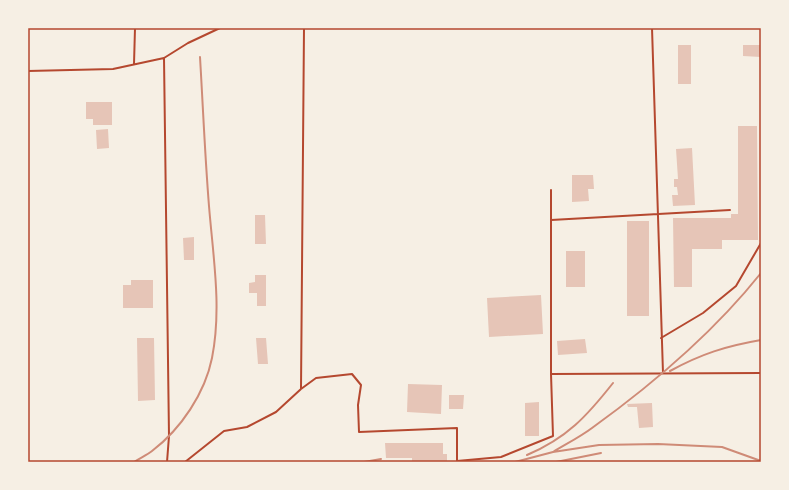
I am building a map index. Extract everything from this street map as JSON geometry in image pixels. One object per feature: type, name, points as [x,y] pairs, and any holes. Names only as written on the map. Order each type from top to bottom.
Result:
[{"type":"lane","points":[[134,64],[135,28]]},
{"type":"lane","points":[[28,71],[113,69],[164,58],[188,43],[220,28]]},
{"type":"lane","points":[[301,389],[304,28]]},
{"type":"lane","points":[[652,28],[663,373]]},
{"type":"lane","points":[[164,58],[169,436],[167,462]]},
{"type":"lane","points":[[185,462],[224,431],[247,427],[276,412],[301,389],[316,378],[352,374],[360,385],[358,405],[359,432],[457,428],[457,461],[501,457],[553,436],[551,374],[550,190]]},
{"type":"lane","points":[[550,220],[730,210]]},
{"type":"lane","points":[[661,338],[703,313],[736,286],[761,243]]},
{"type":"lane","points":[[551,374],[761,373]]},
{"type":"building","points":[[678,45],[691,45],[691,84],[678,84]]},
{"type":"building","points":[[743,45],[761,45],[761,57],[743,56]]},
{"type":"building","points":[[86,102],[112,102],[112,125],[93,125],[93,119],[86,119]]},
{"type":"building","points":[[738,126],[757,126],[758,240],[722,240],[722,249],[692,249],[692,287],[674,287],[673,218],[731,218],[731,214],[738,214]]},
{"type":"building","points":[[108,129],[109,148],[97,149],[96,130]]},
{"type":"building","points":[[692,148],[695,205],[673,206],[672,195],[678,195],[677,187],[674,187],[674,179],[678,179],[676,149]]},
{"type":"building","points":[[572,175],[593,175],[594,189],[588,189],[589,201],[572,202]]},
{"type":"building","points":[[255,215],[265,215],[266,244],[255,244]]},
{"type":"building","points":[[627,221],[649,221],[649,316],[627,316]]},
{"type":"building","points":[[194,237],[194,260],[184,260],[183,238]]},
{"type":"building","points":[[566,251],[585,251],[585,287],[566,287]]},
{"type":"building","points":[[255,275],[266,275],[266,306],[257,306],[257,293],[249,293],[249,283],[255,282]]},
{"type":"building","points":[[131,280],[153,280],[153,308],[123,308],[123,285],[131,285]]},
{"type":"building","points":[[541,295],[543,334],[489,337],[487,298]]},
{"type":"building","points":[[137,338],[154,338],[155,400],[138,401]]},
{"type":"building","points":[[256,338],[266,338],[268,364],[258,364]]},
{"type":"building","points":[[585,339],[587,353],[558,355],[557,341]]},
{"type":"building","points":[[408,384],[442,385],[441,414],[407,412]]},
{"type":"building","points":[[449,395],[464,395],[463,409],[449,409]]},
{"type":"building","points":[[539,402],[539,436],[525,436],[525,403]]},
{"type":"building","points":[[652,403],[653,427],[639,428],[637,407],[628,407],[627,404]]},
{"type":"building","points":[[385,443],[443,443],[443,454],[447,454],[447,462],[412,462],[412,458],[386,458]]},
{"type":"railway","points":[[134,462],[163,442],[182,421],[198,397],[209,371],[212,358],[215,339],[216,282],[208,188],[200,57]]},
{"type":"railway","points":[[553,452],[592,428],[638,394],[703,336],[743,295],[761,273]]},
{"type":"railway","points":[[670,371],[714,351],[761,340]]},
{"type":"railway","points":[[527,455],[554,441],[575,425],[585,416],[613,383]]},
{"type":"railway","points":[[515,462],[553,452],[599,445],[658,444],[722,447],[761,461]]},
{"type":"railway","points":[[556,462],[601,453]]},
{"type":"railway","points":[[364,462],[381,459]]}]
